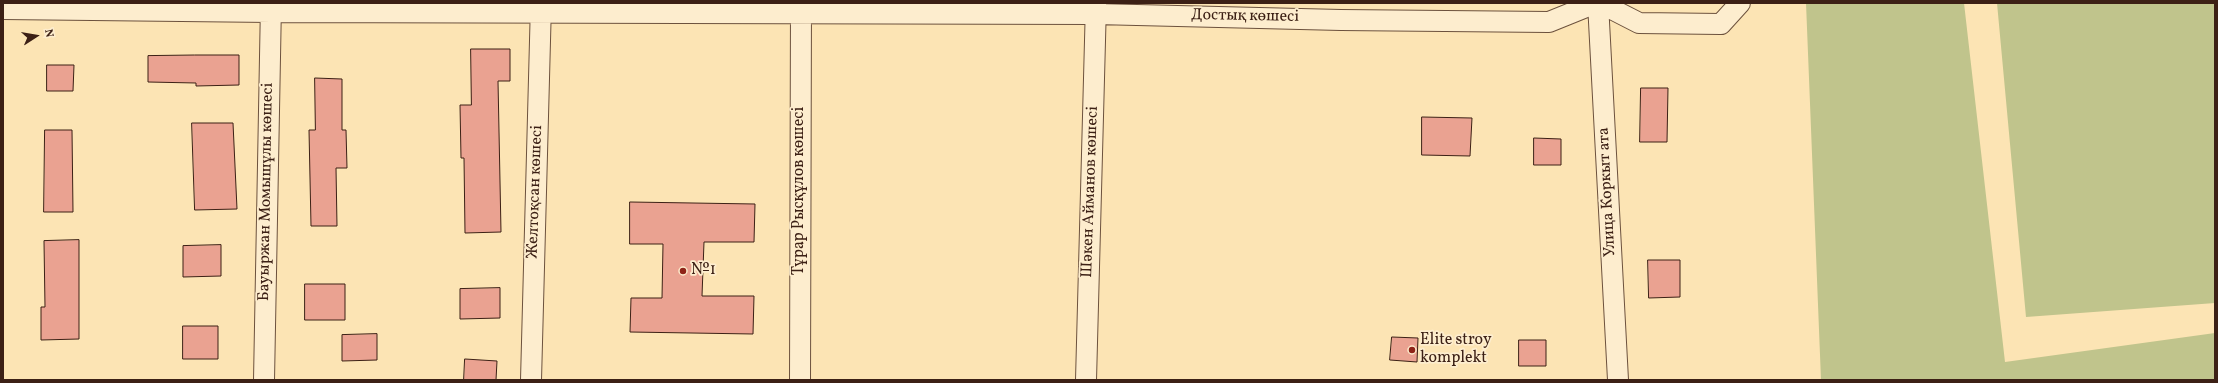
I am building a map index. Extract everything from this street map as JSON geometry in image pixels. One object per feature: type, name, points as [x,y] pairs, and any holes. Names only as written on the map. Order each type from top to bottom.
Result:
[{"type":"street","points":[[1598,3],[1639,23],[1721,24],[1740,3]]},
{"type":"street","name":"Достық көшесі","points":[[3,8],[1096,8],[1341,11],[1548,22],[1598,3]]},
{"type":"street","name":"Улица Коркыт ата","points":[[1598,3],[1618,380]]},
{"type":"street","name":"Бауыржан Момышұлы көшесі","points":[[264,380],[271,8]]},
{"type":"street","name":"Желтоқсан көшесі","points":[[530,380],[541,8]]},
{"type":"street","name":"Тұрар Рысқұлов көшесі","points":[[800,380],[801,8]]},
{"type":"street","name":"Шәкен Айманов көшесі","points":[[1086,380],[1096,8]]},
{"type":"green space","points":[[1806,3],[1964,3],[2005,362],[2215,333],[2215,380],[1821,380]]},
{"type":"green space","points":[[1997,3],[2215,3],[2215,303],[2026,317]]},
{"type":"building","points":[[471,49],[510,49],[510,81],[498,81],[501,232],[465,233],[464,158],[461,158],[460,105],[471,105]]},
{"type":"building","points":[[239,55],[239,85],[196,86],[196,83],[148,82],[148,56]]},
{"type":"building","points":[[47,65],[74,65],[73,91],[47,91]]},
{"type":"building","points":[[315,78],[342,79],[342,130],[346,130],[347,168],[336,168],[337,226],[311,226],[309,130],[315,130]]},
{"type":"building","points":[[1641,88],[1668,88],[1667,142],[1640,142]]},
{"type":"building","points":[[1422,117],[1472,118],[1470,156],[1422,155]]},
{"type":"building","points":[[192,123],[233,123],[237,209],[195,210]]},
{"type":"building","points":[[45,130],[72,130],[73,212],[44,212]]},
{"type":"building","points":[[1534,138],[1561,139],[1561,165],[1534,165]]},
{"type":"building","name":"№1","points":[[630,202],[755,204],[754,242],[704,242],[702,296],[754,296],[753,334],[630,332],[631,298],[662,298],[663,244],[630,244]]},
{"type":"building","points":[[79,240],[79,339],[41,340],[41,307],[45,307],[44,241]]},
{"type":"building","points":[[221,245],[221,276],[183,277],[183,246]]},
{"type":"building","points":[[1648,260],[1680,260],[1680,297],[1649,298]]},
{"type":"building","points":[[305,284],[345,284],[345,320],[305,320]]},
{"type":"building","points":[[500,288],[500,318],[460,319],[460,289]]},
{"type":"building","points":[[183,326],[218,326],[218,359],[183,359]]},
{"type":"building","points":[[377,334],[377,360],[342,361],[342,335]]},
{"type":"building","points":[[1392,337],[1418,338],[1417,362],[1390,360]]},
{"type":"building","points":[[1519,340],[1546,340],[1546,366],[1519,366]]},
{"type":"building","points":[[465,359],[497,361],[496,380],[464,380]]},
{"type":"place","name":"№1","points":[[683,271]]},
{"type":"place","name":"Elite stroy komplekt","points":[[1412,350]]}]
